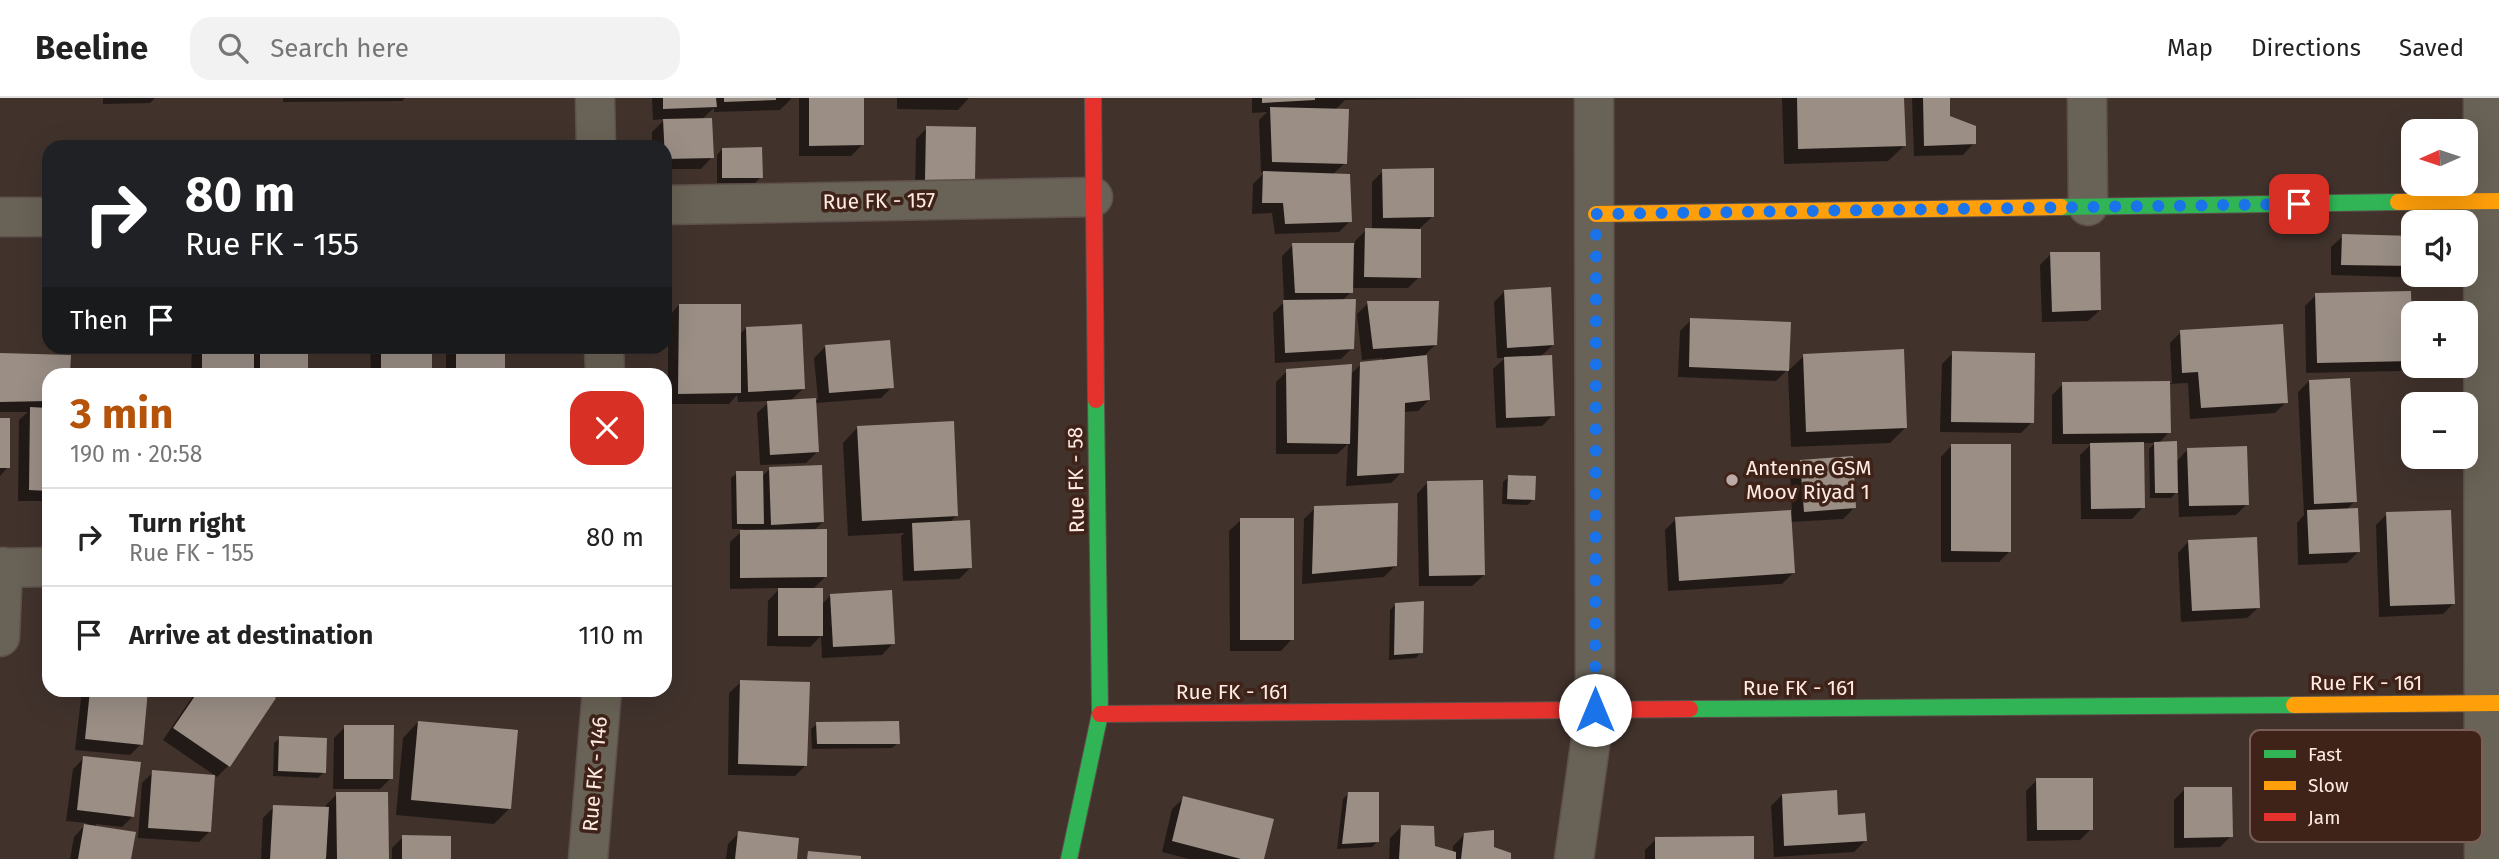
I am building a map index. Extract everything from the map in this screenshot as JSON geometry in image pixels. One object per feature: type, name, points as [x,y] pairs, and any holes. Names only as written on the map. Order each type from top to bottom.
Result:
[{"type":"street","points":[[595,98],[596,140]]},
{"type":"street","name":"Rue FK - 58","points":[[1069,859],[1100,714],[1093,98]]},
{"type":"street","points":[[1574,859],[1595,710],[1594,98]]},
{"type":"street","points":[[2087,98],[2088,206]]},
{"type":"street","points":[[2483,98],[2491,202],[2492,703],[2484,859]]},
{"type":"street","name":"Rue FK - 157","points":[[672,205],[1094,197]]},
{"type":"street","points":[[1596,214],[2491,202]]},
{"type":"street","points":[[0,218],[42,216]]},
{"type":"street","points":[[0,637],[1,568],[42,567]]},
{"type":"street","name":"Rue FK - 146","points":[[587,859],[601,697]]},
{"type":"street","name":"Rue FK - 161","points":[[1100,714],[2492,703]]},
{"type":"building","points":[[663,98],[716,98],[717,107],[663,109]]},
{"type":"building","points":[[724,98],[776,98],[776,100],[724,102]]},
{"type":"building","points":[[809,98],[864,98],[864,145],[809,146]]},
{"type":"building","points":[[1262,98],[1315,98],[1315,100],[1262,103]]},
{"type":"building","points":[[1797,98],[1904,98],[1906,146],[1798,149]]},
{"type":"building","points":[[1923,98],[1950,98],[1950,116],[1976,126],[1976,144],[1924,146]]},
{"type":"building","points":[[1270,107],[1349,109],[1347,164],[1272,162]]},
{"type":"building","points":[[712,118],[714,158],[672,159],[672,140],[664,140],[663,119]]},
{"type":"building","points":[[926,126],[976,127],[975,181],[925,180]]},
{"type":"building","points":[[762,147],[763,178],[722,178],[722,148]]},
{"type":"building","points":[[1434,168],[1434,217],[1383,218],[1382,169]]},
{"type":"building","points":[[1263,171],[1350,174],[1352,222],[1285,224],[1283,203],[1262,203]]},
{"type":"building","points":[[1365,228],[1421,229],[1421,278],[1364,277]]},
{"type":"building","points":[[2342,234],[2401,236],[2401,266],[2341,265]]},
{"type":"building","points":[[1292,243],[1354,243],[1353,293],[1295,293]]},
{"type":"building","points":[[2050,252],[2100,252],[2101,310],[2052,312]]},
{"type":"building","points":[[1551,287],[1554,345],[1507,348],[1504,290]]},
{"type":"building","points":[[2411,291],[2411,301],[2401,301],[2401,361],[2317,363],[2315,293]]},
{"type":"building","points":[[1356,299],[1354,349],[1285,353],[1283,300]]},
{"type":"building","points":[[1367,301],[1439,301],[1437,345],[1373,349]]},
{"type":"building","points":[[679,304],[741,304],[741,393],[678,394]]},
{"type":"building","points":[[1690,318],[1791,322],[1789,371],[1689,367]]},
{"type":"building","points":[[802,324],[805,389],[748,392],[746,327]]},
{"type":"building","points":[[2283,324],[2288,403],[2201,408],[2198,372],[2182,373],[2180,330]]},
{"type":"building","points":[[890,340],[894,388],[829,393],[825,345]]},
{"type":"building","points":[[1904,349],[1907,428],[1806,432],[1803,354]]},
{"type":"building","points":[[1952,351],[2035,353],[2034,423],[1951,422]]},
{"type":"building","points":[[0,353],[71,355],[70,368],[42,368],[42,401],[0,402]]},
{"type":"building","points":[[202,354],[254,354],[254,368],[202,368]]},
{"type":"building","points":[[260,354],[308,354],[308,368],[260,368]]},
{"type":"building","points":[[381,354],[432,354],[432,368],[381,368]]},
{"type":"building","points":[[456,354],[505,354],[505,368],[456,368]]},
{"type":"building","points":[[1427,355],[1430,400],[1405,403],[1404,473],[1357,476],[1360,362]]},
{"type":"building","points":[[1552,355],[1555,416],[1506,418],[1504,357]]},
{"type":"building","points":[[1352,364],[1350,444],[1287,443],[1286,369]]},
{"type":"building","points":[[2350,378],[2357,502],[2314,504],[2309,380]]},
{"type":"building","points":[[2170,381],[2171,433],[2063,434],[2062,382]]},
{"type":"building","points":[[816,398],[819,452],[770,455],[767,401]]},
{"type":"building","points":[[30,407],[42,408],[42,491],[29,490]]},
{"type":"building","points":[[0,418],[10,418],[10,468],[0,468]]},
{"type":"building","points":[[954,421],[958,516],[862,521],[857,426]]},
{"type":"building","points":[[2177,441],[2178,493],[2155,493],[2154,442]]},
{"type":"building","points":[[2144,442],[2145,508],[2091,509],[2090,443]]},
{"type":"building","points":[[1951,444],[2011,444],[2011,552],[1951,551]]},
{"type":"building","points":[[2247,446],[2249,505],[2189,506],[2187,448]]},
{"type":"building","points":[[1853,456],[1856,508],[1804,512],[1800,460]]},
{"type":"building","points":[[822,465],[824,522],[771,525],[769,467]]},
{"type":"building","points":[[736,471],[763,471],[764,524],[737,524]]},
{"type":"building","points":[[1508,475],[1536,476],[1535,500],[1507,499]]},
{"type":"building","points":[[1483,480],[1485,575],[1429,576],[1427,481]]},
{"type":"building","points":[[1398,503],[1397,566],[1312,574],[1314,506]]},
{"type":"building","points":[[2358,508],[2360,552],[2309,554],[2307,510]]},
{"type":"building","points":[[1791,510],[1795,573],[1679,581],[1675,517]]},
{"type":"building","points":[[2451,510],[2455,604],[2390,606],[2386,512]]},
{"type":"building","points":[[1240,518],[1294,518],[1294,640],[1240,640]]},
{"type":"building","points":[[970,520],[972,568],[914,571],[912,523]]},
{"type":"building","points":[[827,529],[827,577],[740,578],[740,530]]},
{"type":"building","points":[[2257,537],[2260,608],[2192,611],[2188,540]]},
{"type":"building","points":[[778,588],[823,588],[823,636],[778,636]]},
{"type":"building","points":[[892,590],[895,644],[833,647],[830,594]]},
{"type":"building","points":[[1424,601],[1423,653],[1394,655],[1395,603]]},
{"type":"building","points":[[740,680],[810,682],[807,766],[738,764]]},
{"type":"building","points":[[89,697],[147,697],[143,745],[85,739]]},
{"type":"building","points":[[194,697],[276,698],[230,767],[173,728]]},
{"type":"building","points":[[418,721],[518,730],[511,809],[411,800]]},
{"type":"building","points":[[899,721],[900,744],[817,744],[816,722]]},
{"type":"building","points":[[344,725],[394,725],[393,779],[344,779]]},
{"type":"building","points":[[279,736],[327,738],[326,773],[278,771]]},
{"type":"building","points":[[83,756],[141,762],[134,817],[77,810]]},
{"type":"building","points":[[152,770],[215,775],[211,832],[148,828]]},
{"type":"building","points":[[2036,778],[2093,778],[2093,830],[2037,830]]},
{"type":"building","points":[[2184,787],[2232,787],[2233,837],[2184,838]]},
{"type":"building","points":[[1837,790],[1838,815],[1865,813],[1867,841],[1784,846],[1782,794]]},
{"type":"building","points":[[336,792],[388,792],[389,859],[337,859]]},
{"type":"building","points":[[1348,792],[1379,792],[1379,842],[1342,844]]},
{"type":"building","points":[[1183,796],[1274,819],[1264,859],[1241,859],[1172,841]]},
{"type":"building","points":[[273,805],[329,807],[326,859],[270,859]]},
{"type":"building","points":[[84,824],[136,832],[131,859],[78,859]]},
{"type":"building","points":[[1401,825],[1434,826],[1435,846],[1456,852],[1456,859],[1399,859]]},
{"type":"building","points":[[1494,830],[1494,847],[1511,853],[1511,859],[1461,859],[1464,833]]},
{"type":"building","points":[[738,831],[799,838],[797,859],[735,859]]},
{"type":"building","points":[[402,835],[451,836],[451,859],[402,859]]},
{"type":"building","points":[[1754,836],[1754,859],[1655,859],[1655,837]]},
{"type":"building","points":[[808,851],[861,856],[861,859],[807,859]]},
{"type":"traffic: fast","points":[[2061,207],[2398,202]]},
{"type":"traffic: fast","points":[[1069,859],[1100,714],[1096,400]]},
{"type":"traffic: fast","points":[[1690,709],[2294,705]]},
{"type":"traffic: slow","points":[[2398,202],[2499,201]]},
{"type":"traffic: slow","points":[[1596,214],[2061,207]]},
{"type":"traffic: slow","points":[[2294,705],[2499,703]]},
{"type":"traffic: jam","points":[[1093,98],[1096,400]]},
{"type":"traffic: jam","points":[[1100,714],[1690,709]]},
{"type":"place","name":"Antenne GSM Moov Riyad 1","points":[[1732,480]]},
{"type":"route","points":[[1595,710],[1596,214],[2299,204]]}]
